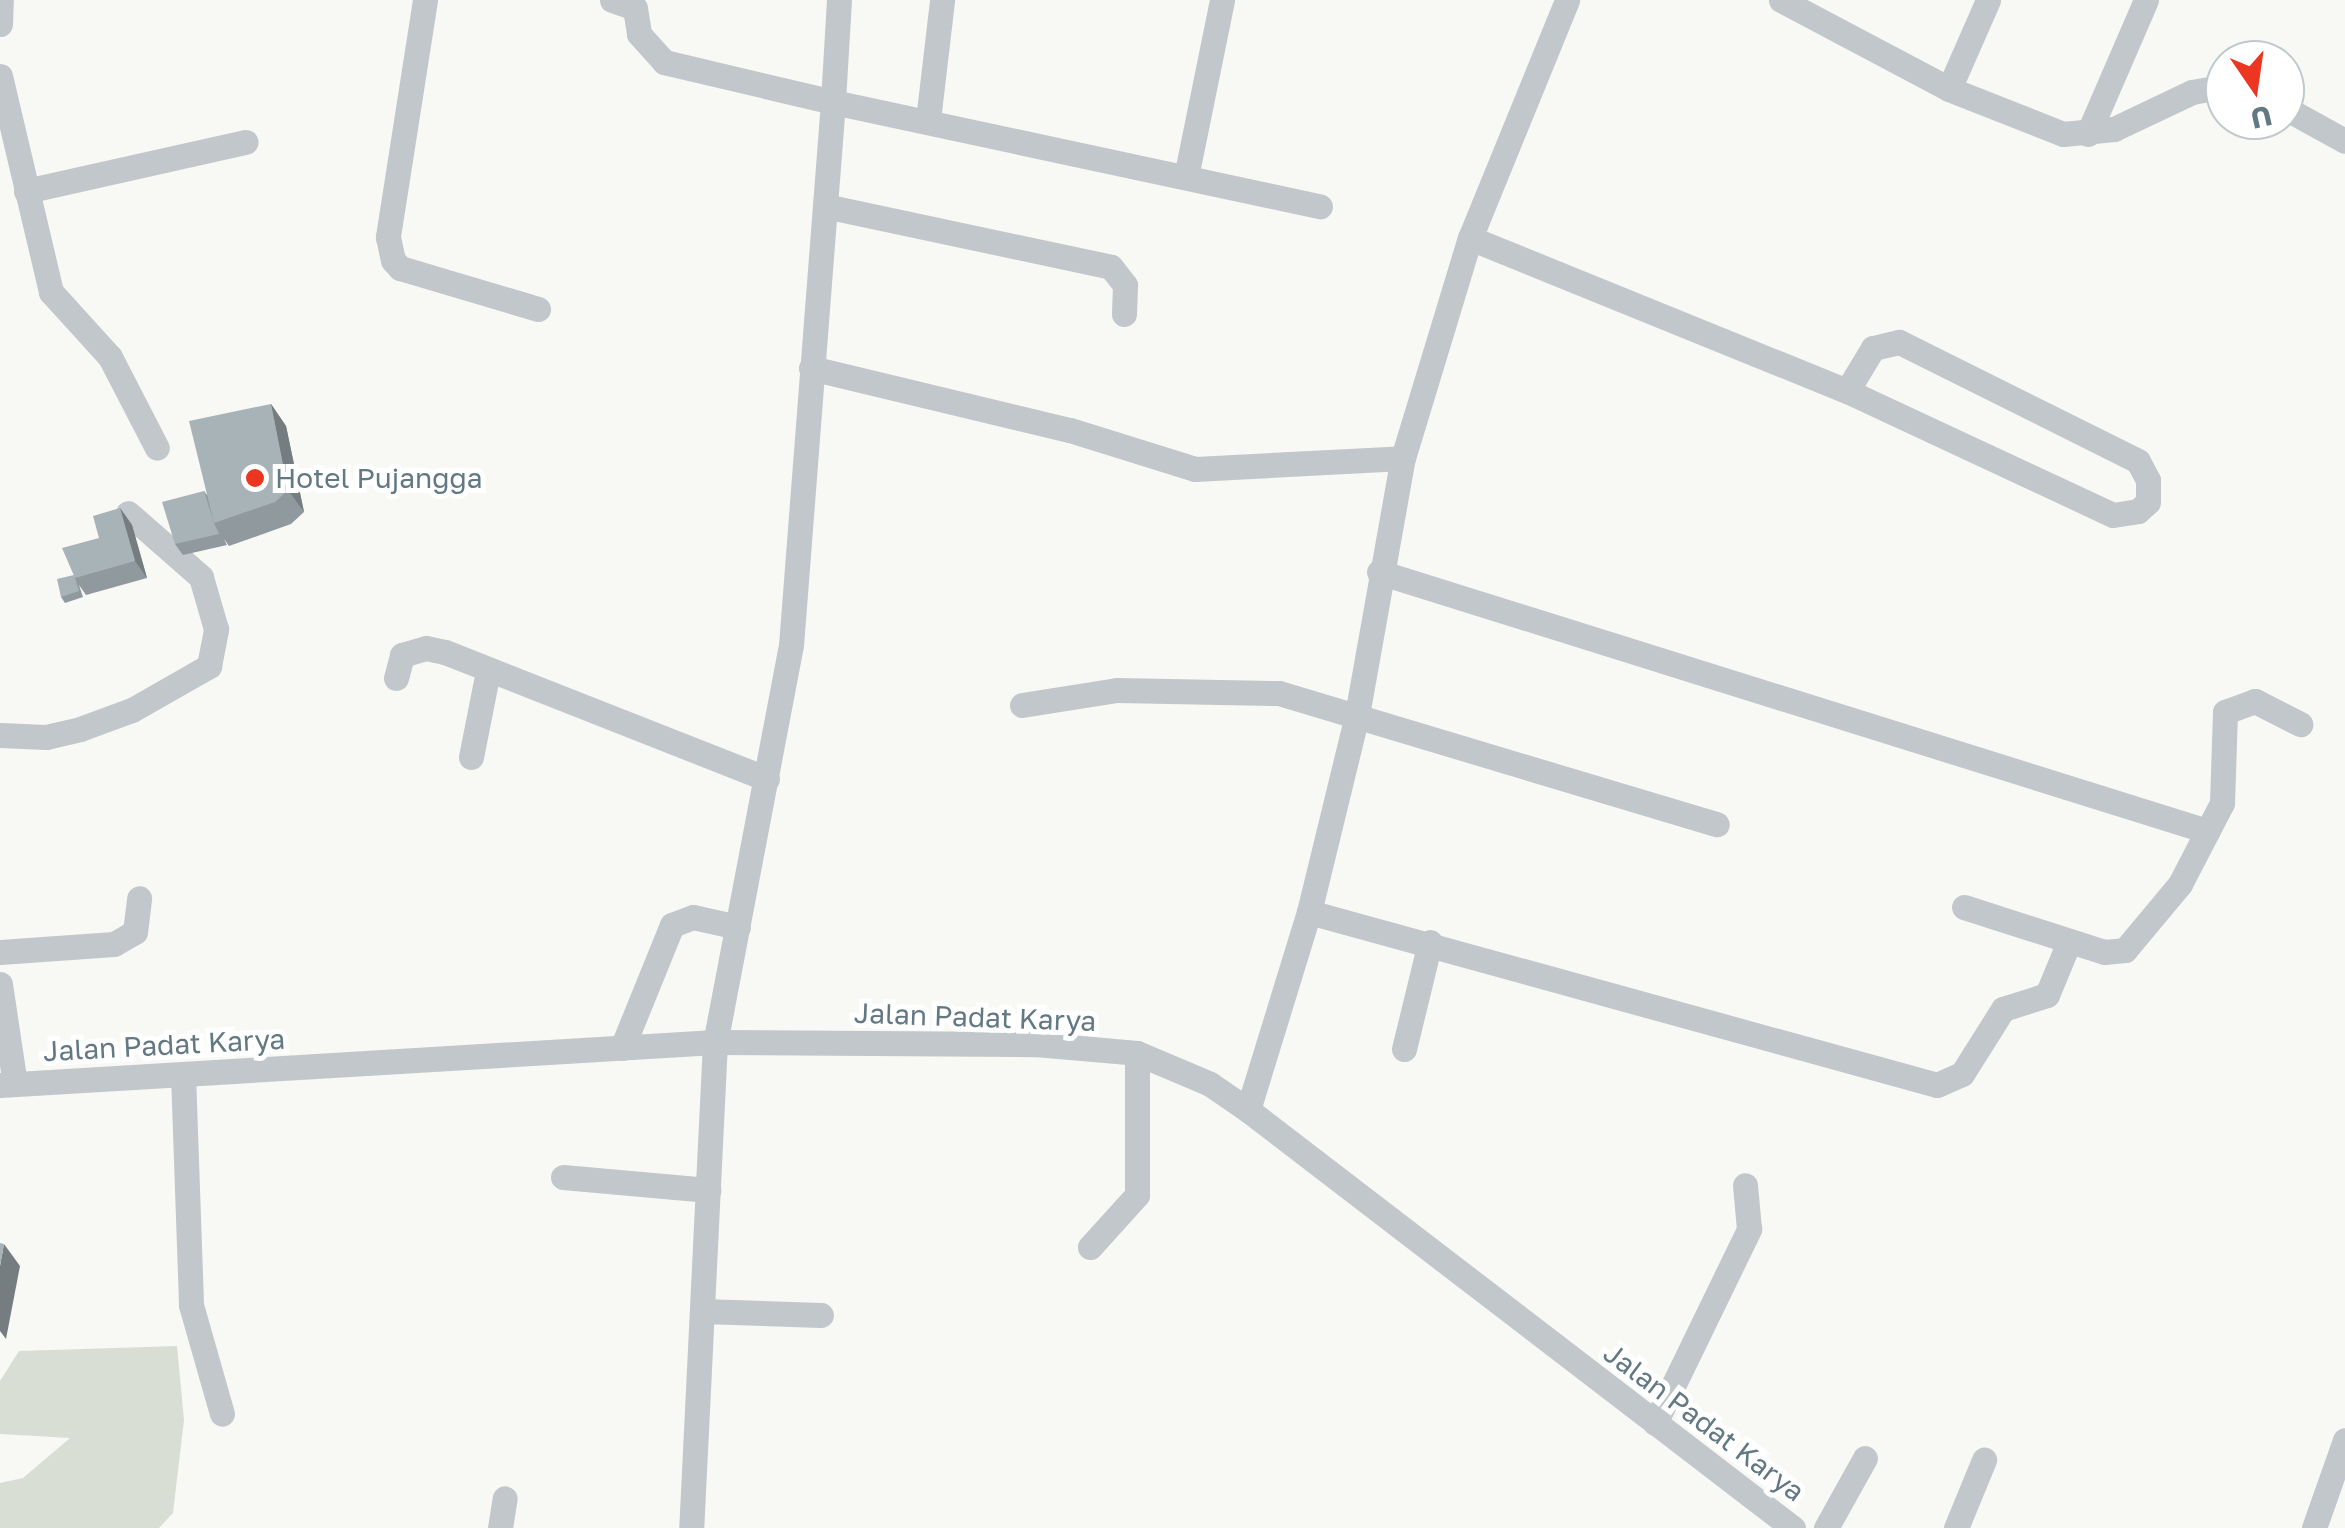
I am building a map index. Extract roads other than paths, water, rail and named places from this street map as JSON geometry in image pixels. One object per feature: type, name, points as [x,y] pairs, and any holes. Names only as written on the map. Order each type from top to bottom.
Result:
[{"type":"street","points":[[0,24],[1,0]]},
{"type":"street","points":[[425,0],[388,237],[393,260],[400,268],[538,308]]},
{"type":"street","points":[[691,1528],[715,1042],[791,644],[839,0]]},
{"type":"street","points":[[928,120],[942,0]]},
{"type":"street","points":[[1186,177],[1222,0]]},
{"type":"street","points":[[1248,1110],[1310,912],[1357,715],[1402,458],[1470,238],[1567,0]]},
{"type":"street","points":[[1949,89],[1988,0]]},
{"type":"street","points":[[2088,134],[2146,0]]},
{"type":"street","points":[[1788,2],[1949,89],[2040,128],[2088,134],[2205,93]]},
{"type":"street","points":[[627,3],[639,34],[664,62],[1320,206]]},
{"type":"street","points":[[0,76],[51,292],[110,358],[157,448]]},
{"type":"street","points":[[2305,119],[2345,140]]},
{"type":"street","points":[[26,191],[246,142]]},
{"type":"street","points":[[825,206],[1110,267],[1125,286],[1124,314]]},
{"type":"street","points":[[1470,238],[1848,391],[2113,515],[2138,511],[2148,502],[2148,480],[2138,461],[1899,342],[1873,348],[1848,391]]},
{"type":"street","points":[[812,368],[1070,430],[1196,469],[1402,458]]},
{"type":"street","points":[[0,734],[46,736],[80,729],[132,710],[209,666],[216,629],[200,577],[128,513]]},
{"type":"street","points":[[1379,572],[2207,831]]},
{"type":"street","points":[[396,678],[402,655],[426,648],[767,780]]},
{"type":"street","points":[[471,758],[488,671]]},
{"type":"street","points":[[1022,705],[1117,690],[1234,687],[1312,700],[1717,824]]},
{"type":"street","points":[[1964,907],[2115,953],[2136,941],[2180,884],[2222,804],[2225,712],[2255,701],[2300,724]]},
{"type":"street","points":[[0,952],[114,944],[135,932],[139,898]]},
{"type":"street","points":[[1310,912],[1946,1085],[1962,1074],[2002,1009],[2047,995],[2069,942]]},
{"type":"street","points":[[622,1048],[672,925],[693,918],[738,927]]},
{"type":"street","points":[[1404,1049],[1430,942]]},
{"type":"street","points":[[0,984],[8,1085]]},
{"type":"street","name":"Jalan Padat Karya","points":[[8,1085],[715,1042],[1035,1044],[1136,1053],[1210,1084],[1248,1110],[1793,1528]]},
{"type":"street","points":[[1090,1247],[1137,1195],[1136,1053]]},
{"type":"street","points":[[183,1074],[190,1304],[222,1414]]},
{"type":"street","points":[[563,1178],[708,1190]]},
{"type":"street","points":[[1655,1422],[1749,1229],[1745,1185]]},
{"type":"street","points":[[702,1311],[821,1315]]},
{"type":"street","points":[[2314,1528],[2345,1440]]},
{"type":"street","points":[[1826,1528],[1866,1458]]},
{"type":"street","points":[[1956,1528],[1984,1460]]},
{"type":"street","points":[[500,1528],[505,1498]]},
{"type":"place","name":"Hotel Pujangga","points":[[255,478]]}]
